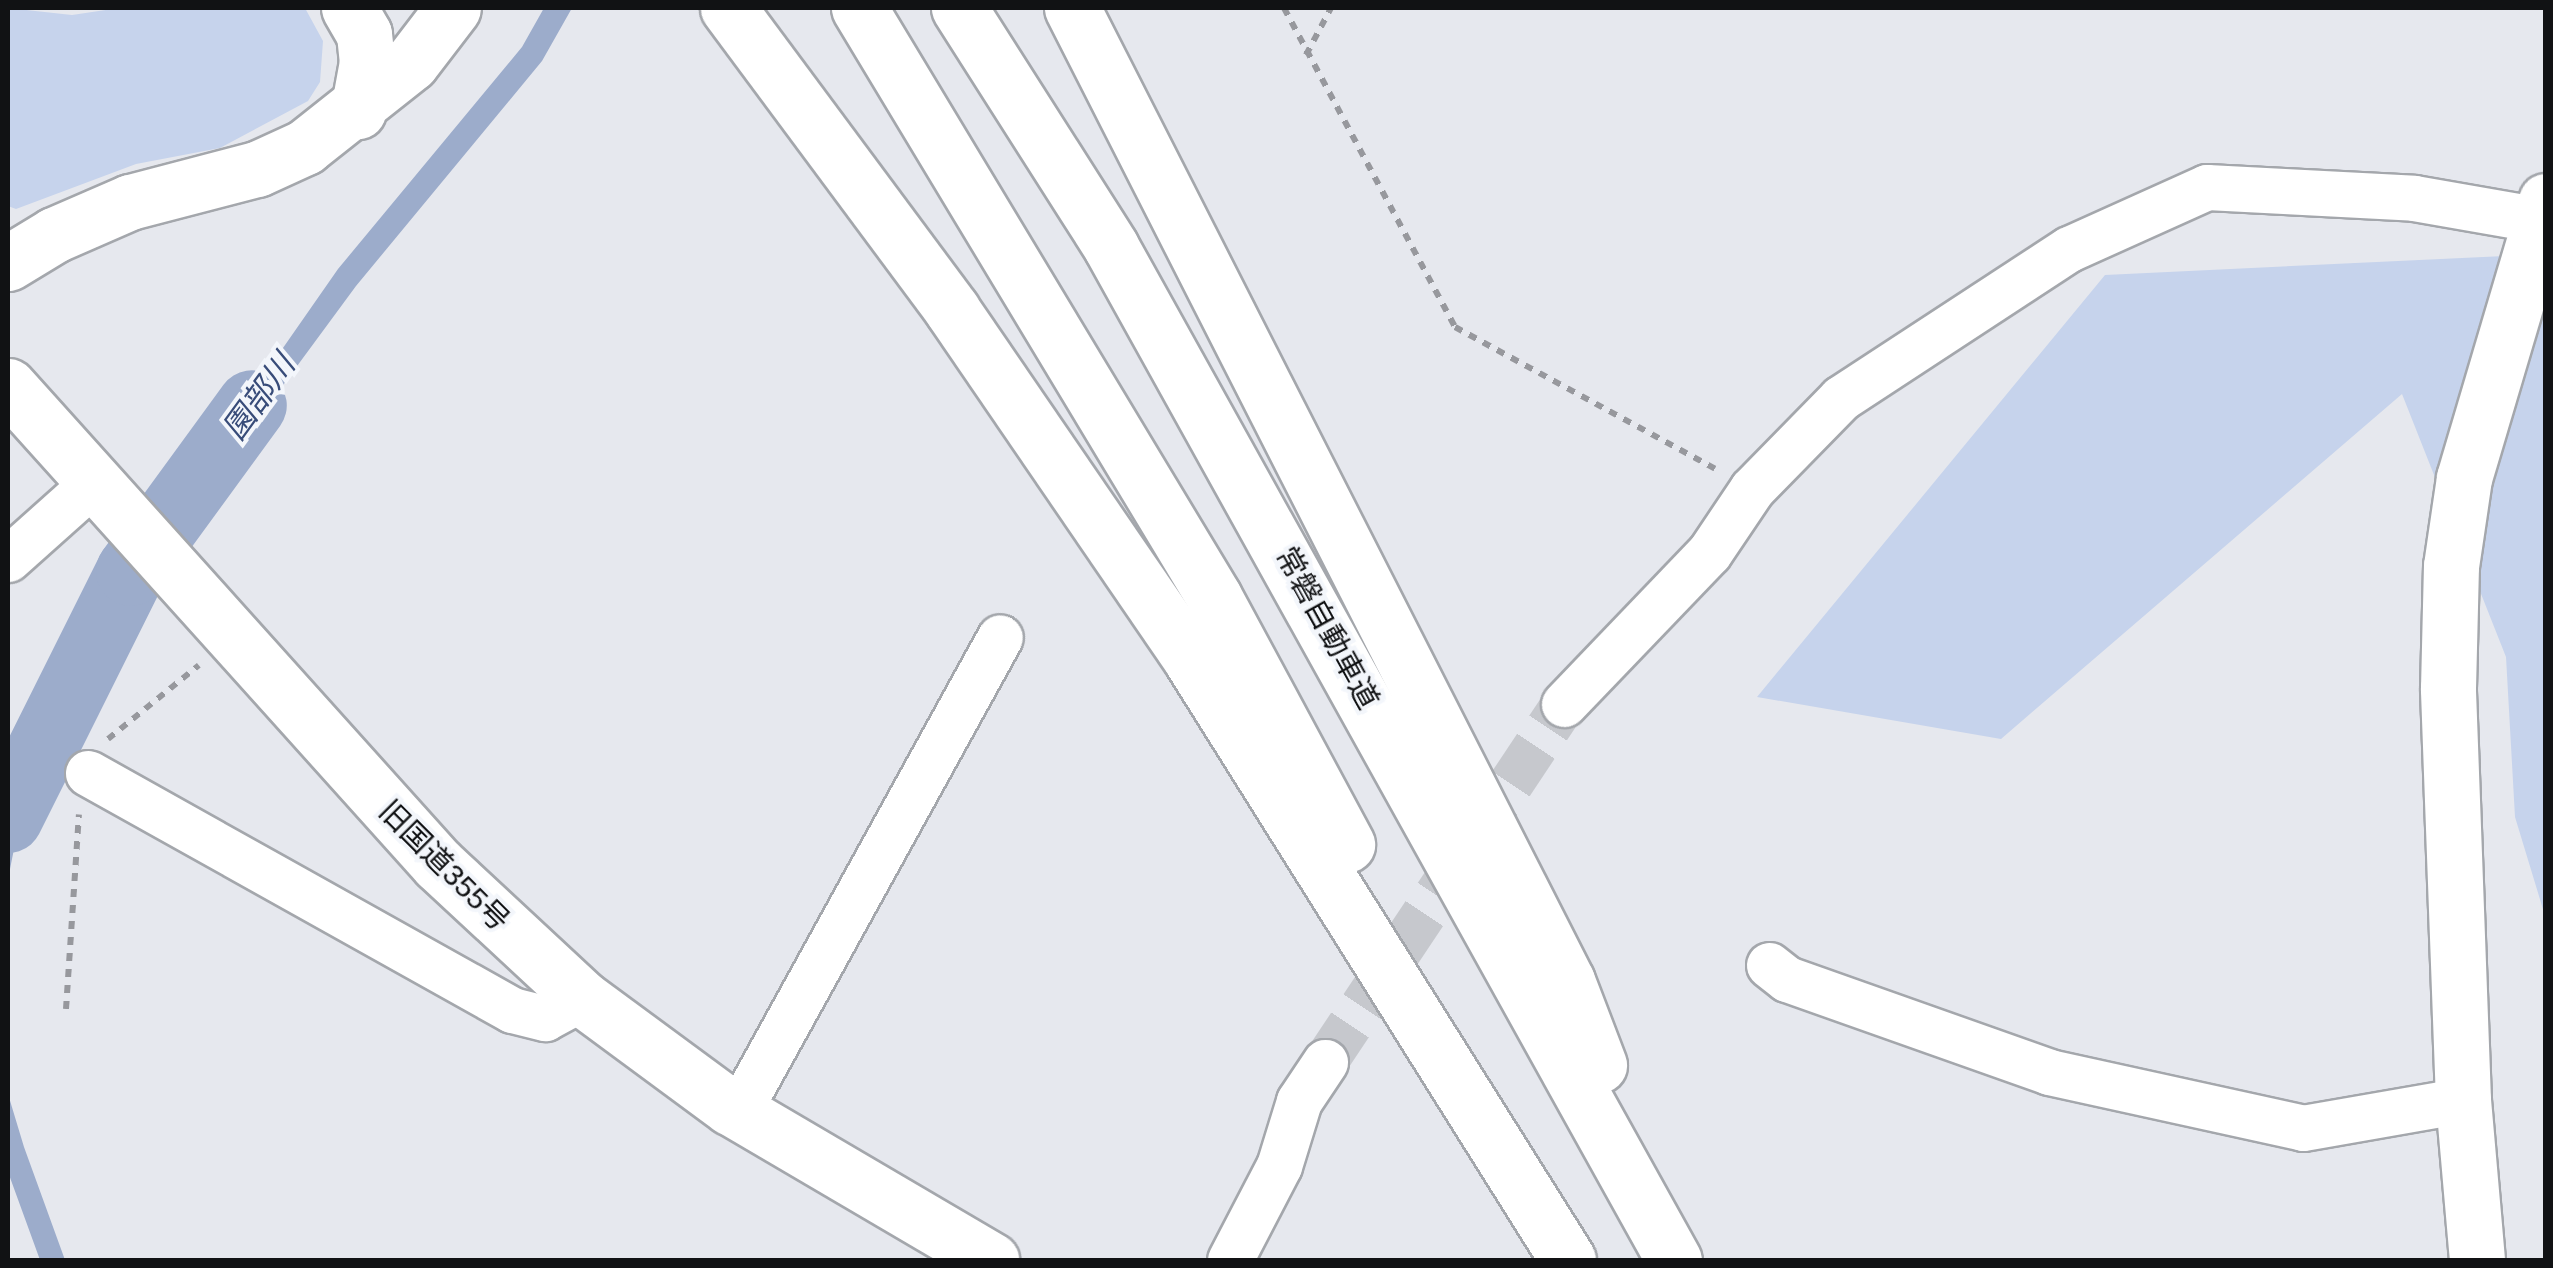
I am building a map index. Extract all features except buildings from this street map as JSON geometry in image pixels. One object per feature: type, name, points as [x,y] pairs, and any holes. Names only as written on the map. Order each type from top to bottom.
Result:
[{"type":"main road","points":[[349,8],[364,34],[367,62],[358,112]]},
{"type":"main road","points":[[728,8],[952,310],[1192,660],[1569,1260]]},
{"type":"main road","points":[[859,8],[1214,597],[1569,1260]]},
{"type":"main road","name":"常磐自動車道","points":[[959,8],[1140,298],[1671,1254]]},
{"type":"main road","points":[[1072,8],[1567,980],[1671,1254]]},
{"type":"main road","points":[[8,264],[54,234],[130,202],[257,169],[358,112],[411,62],[450,9]]},
{"type":"main road","points":[[2476,1260],[2463,1100],[2448,688],[2451,566],[2464,478],[2543,210]]},
{"type":"main road","name":"旧国道355号","points":[[8,386],[218,625],[438,864],[582,998],[738,1112],[978,1254]]},
{"type":"street","points":[[1564,704],[1709,554],[1752,490],[1841,398],[2069,249],[2176,196],[2207,187],[2335,190],[2543,210]]},
{"type":"street","points":[[8,559],[104,498]]},
{"type":"street","points":[[738,1112],[1000,637]]},
{"type":"street","points":[[88,773],[512,1010],[546,1018],[582,998]]},
{"type":"street","points":[[1769,966],[1787,978],[2049,1072],[2302,1128],[2463,1100]]},
{"type":"street","points":[[1230,1260],[1279,1166],[1299,1101],[1325,1062]]},
{"type":"path","points":[[1284,8],[1306,56],[1454,327],[1752,490]]},
{"type":"path","points":[[1306,56],[1332,8]]},
{"type":"shaded area","points":[[8,8],[72,15],[119,8],[305,8],[323,41],[320,82],[308,101],[220,148],[136,164],[16,209],[8,206]]},
{"type":"shaded area","points":[[2545,254],[2545,916],[2515,817],[2506,657],[2402,394],[2001,739],[1757,697],[2105,275]]},
{"type":"water","points":[[544,8],[572,8],[542,61],[356,286],[141,578],[221,437],[338,269],[522,47]]},
{"type":"water","points":[[141,578],[21,814],[8,879],[8,795],[50,714]]},
{"type":"water","points":[[8,1094],[65,1260],[40,1260],[8,1172]]},
{"type":"pier","points":[[178,503],[190,518],[134,602],[126,592]]},
{"type":"waterway","name":"園部川","points":[[8,818],[131,571],[252,405]]},
{"type":"tunnel","points":[[1325,1062],[1564,704]]}]
